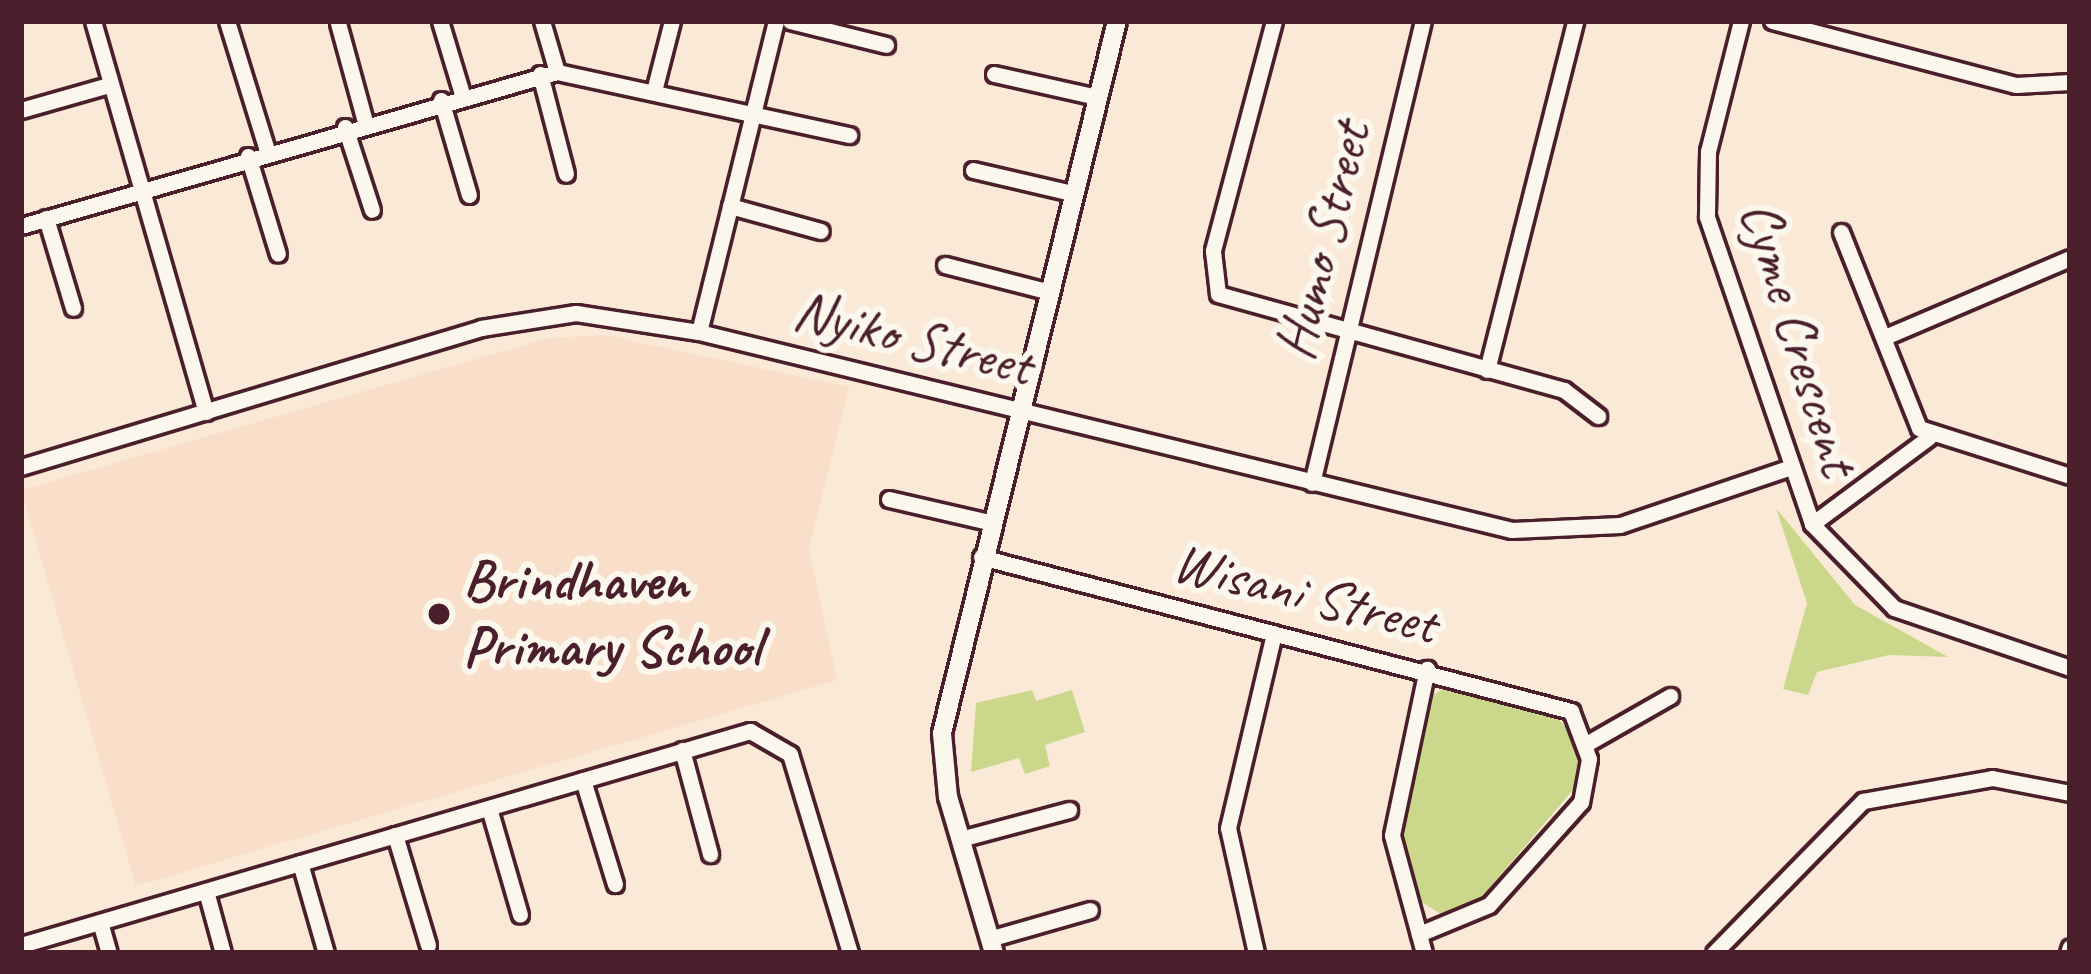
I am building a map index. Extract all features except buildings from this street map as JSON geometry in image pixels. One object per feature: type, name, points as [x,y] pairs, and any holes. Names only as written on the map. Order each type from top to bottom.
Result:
[{"type":"street","points":[[93,21],[137,190],[206,412]]},
{"type":"street","points":[[226,21],[266,150]]},
{"type":"street","points":[[440,21],[462,94]]},
{"type":"street","points":[[542,21],[566,174]]},
{"type":"street","points":[[655,87],[672,21]]},
{"type":"street","points":[[699,332],[776,21]]},
{"type":"street","points":[[790,21],[886,45]]},
{"type":"street","points":[[1090,910],[992,946],[959,839],[942,733],[1016,409],[1117,21]]},
{"type":"street","points":[[1274,21],[1213,282],[1229,304],[1564,390],[1598,416]]},
{"type":"street","name":"Humo Street","points":[[1312,483],[1423,21]]},
{"type":"street","points":[[1487,370],[1575,21]]},
{"type":"street","name":"Cyme Crescent","points":[[1741,21],[1708,151],[1707,218],[1784,469],[1812,524],[1894,608],[2070,668]]},
{"type":"street","points":[[1772,21],[2016,85],[2070,82]]},
{"type":"street","points":[[338,23],[365,122]]},
{"type":"street","points":[[21,226],[266,150],[548,73],[655,87],[848,135]]},
{"type":"street","points":[[994,74],[1097,97]]},
{"type":"street","points":[[21,110],[110,85]]},
{"type":"street","points":[[441,100],[469,195]]},
{"type":"street","points":[[345,128],[372,210]]},
{"type":"street","points":[[248,156],[278,254]]},
{"type":"street","points":[[973,170],[1072,193]]},
{"type":"street","points":[[730,206],[821,231]]},
{"type":"street","points":[[46,218],[73,308]]},
{"type":"street","points":[[1841,232],[1929,436]]},
{"type":"street","points":[[1886,338],[2070,258]]},
{"type":"street","points":[[946,265],[1046,291]]},
{"type":"street","name":"Nyiko Street","points":[[21,467],[543,315],[699,332],[1312,483],[1547,534],[1620,525],[1784,469]]},
{"type":"street","points":[[1929,436],[2070,476]]},
{"type":"street","points":[[1812,524],[1929,436]]},
{"type":"street","points":[[890,499],[989,522]]},
{"type":"street","name":"Wisani Street","points":[[981,557],[1561,704],[1586,744]]},
{"type":"street","points":[[1256,953],[1228,828],[1274,633]]},
{"type":"street","points":[[1424,953],[1392,835],[1427,669]]},
{"type":"street","points":[[1419,934],[1503,892],[1581,802],[1586,744],[1670,696]]},
{"type":"street","points":[[21,945],[750,730],[771,736],[790,754],[850,953]]},
{"type":"street","points":[[682,751],[710,854]]},
{"type":"street","points":[[1714,953],[1864,801],[1992,778],[2070,793]]},
{"type":"street","points":[[583,780],[615,884]]},
{"type":"street","points":[[489,808],[520,915]]},
{"type":"street","points":[[959,839],[1070,810]]},
{"type":"street","points":[[395,835],[428,945]]},
{"type":"street","points":[[299,863],[326,953]]},
{"type":"street","points":[[206,891],[223,953]]},
{"type":"street","points":[[100,922],[110,953]]},
{"type":"shaded area","name":"Brindhaven Primary School","points":[[605,335],[849,387],[809,549],[837,680],[136,886],[21,490],[549,338]]},
{"type":"green space","points":[[1776,508],[1855,605],[1948,657],[1889,655],[1817,672],[1808,695],[1783,689],[1807,603]]},
{"type":"green space","points":[[1456,683],[1550,711],[1574,735],[1583,778],[1481,898],[1444,916],[1415,898],[1400,824],[1428,697]]},
{"type":"green space","points":[[1032,690],[1036,701],[1072,690],[1085,732],[1045,745],[1050,766],[1025,774],[1019,758],[971,772],[976,703]]},
{"type":"place","name":"Brindhaven Primary School","points":[[439,614]]}]
